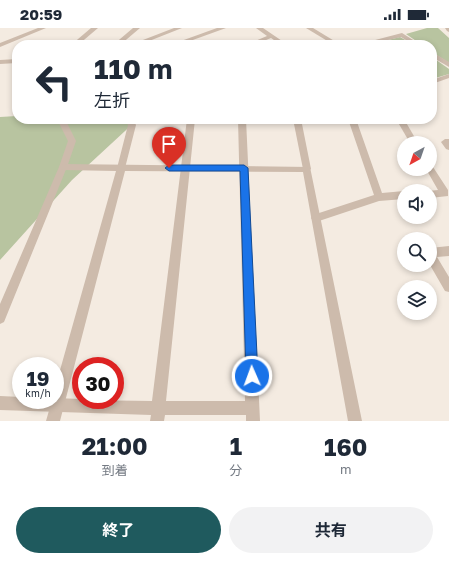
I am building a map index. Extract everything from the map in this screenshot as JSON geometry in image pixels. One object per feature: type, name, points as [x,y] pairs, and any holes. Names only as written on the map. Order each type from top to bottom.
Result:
[{"type":"street","points":[[13,40],[43,28]]},
{"type":"street","points":[[80,40],[95,28]]},
{"type":"street","points":[[122,40],[137,28]]},
{"type":"street","points":[[147,40],[179,28]]},
{"type":"street","points":[[188,40],[223,28]]},
{"type":"street","points":[[259,28],[278,40]]},
{"type":"street","points":[[309,28],[329,40]]},
{"type":"street","points":[[380,40],[402,35],[410,40]]},
{"type":"street","points":[[262,40],[272,36]]},
{"type":"street","points":[[0,45],[12,40]]},
{"type":"street","points":[[437,57],[449,65]]},
{"type":"street","points":[[0,62],[12,61]]},
{"type":"street","points":[[437,80],[449,76]]},
{"type":"street","points":[[0,318],[63,167],[72,141],[64,124]]},
{"type":"street","points":[[64,379],[132,124]]},
{"type":"street","points":[[157,415],[190,124]]},
{"type":"street","points":[[64,406],[157,415],[253,415],[242,124]]},
{"type":"street","points":[[298,124],[355,421]]},
{"type":"street","points":[[354,124],[380,197]]},
{"type":"street","points":[[403,124],[410,136]]},
{"type":"street","points":[[449,142],[446,142],[449,147]]},
{"type":"street","points":[[63,167],[307,169]]},
{"type":"street","points":[[434,176],[445,193],[437,194]]},
{"type":"street","points":[[316,218],[380,197],[397,196]]},
{"type":"street","points":[[437,253],[449,251]]},
{"type":"street","points":[[437,266],[449,287]]},
{"type":"street","points":[[0,403],[12,403]]},
{"type":"street","points":[[53,421],[56,409]]},
{"type":"green space","points":[[427,28],[438,28],[449,38],[449,63],[437,55],[437,40],[415,40],[406,34]]},
{"type":"green space","points":[[400,37],[405,40],[388,40]]},
{"type":"green space","points":[[437,61],[449,69],[449,74],[437,78]]},
{"type":"green space","points":[[12,116],[12,124],[133,124],[72,180],[0,260],[0,117]]},
{"type":"route","points":[[169,168],[244,168],[252,376]]}]
